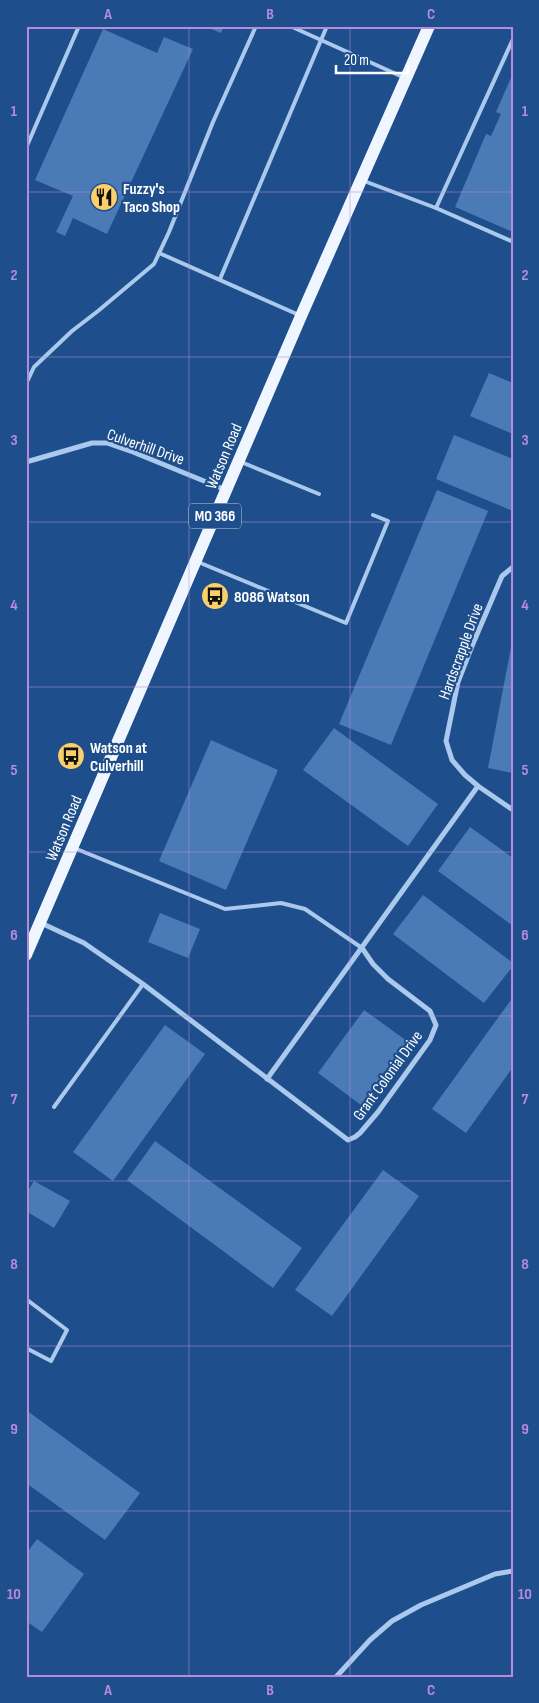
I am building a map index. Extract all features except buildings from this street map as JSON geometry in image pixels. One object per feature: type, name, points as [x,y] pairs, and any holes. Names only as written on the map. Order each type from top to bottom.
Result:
[{"type":"main road","name":"Watson Road","points":[[26,955],[428,26]]},
{"type":"street","name":"Culverhill Drive","points":[[26,462],[92,442],[106,443],[134,452],[226,490]]},
{"type":"street","name":"Hardscrapple Drive","points":[[513,567],[502,576],[458,682],[446,741],[452,760],[465,775],[513,810]]},
{"type":"street","points":[[267,1079],[478,786]]},
{"type":"street","name":"Grant Colonial Drive","points":[[40,923],[84,943],[143,984],[348,1140],[355,1138],[378,1112],[430,1040],[436,1025],[430,1011],[388,979],[373,964],[362,948]]},
{"type":"street","points":[[336,1677],[370,1640],[392,1621],[421,1604],[495,1574],[513,1571]]},
{"type":"lane","points":[[26,148],[78,26]]},
{"type":"lane","points":[[26,384],[34,367],[72,331],[154,264],[169,232],[213,122],[256,26]]},
{"type":"lane","points":[[290,26],[406,78]]},
{"type":"lane","points":[[220,279],[327,26]]},
{"type":"lane","points":[[436,208],[513,39]]},
{"type":"lane","points":[[361,180],[436,208],[511,241],[513,238]]},
{"type":"lane","points":[[160,253],[301,316]]},
{"type":"lane","points":[[239,462],[319,494]]},
{"type":"lane","points":[[196,561],[346,623],[388,521],[373,515]]},
{"type":"lane","points":[[72,847],[225,908],[281,903],[305,909],[362,948]]},
{"type":"lane","points":[[54,1107],[143,984]]},
{"type":"lane","points":[[26,1299],[67,1330],[51,1361],[26,1348]]},
{"type":"place","name":"Fuzzy's Taco Shop","points":[[104,197]]},
{"type":"place","name":"8086 Watson","points":[[215,596]]},
{"type":"place","name":"Watson at Culverhill","points":[[71,756]]}]
